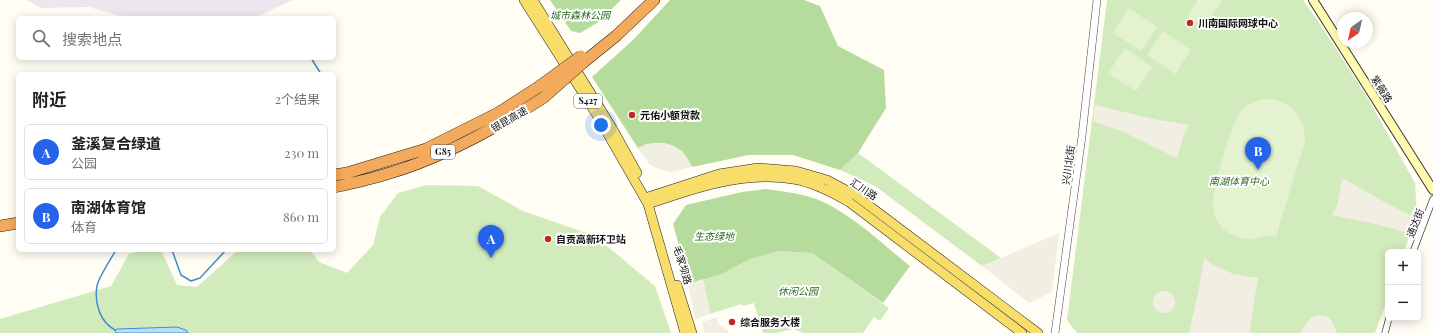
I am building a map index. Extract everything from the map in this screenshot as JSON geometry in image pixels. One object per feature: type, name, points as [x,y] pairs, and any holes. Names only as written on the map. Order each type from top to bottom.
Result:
[{"type":"highway","name":"银昆高速","points":[[336,187],[391,173],[432,157],[478,136],[523,111],[540,93],[607,38],[644,0]]},
{"type":"highway","name":"银昆高速","points":[[583,59],[616,36],[654,0]]},
{"type":"highway","name":"银昆高速","points":[[336,175],[347,173],[426,149],[540,93]]},
{"type":"highway","points":[[0,226],[16,223]]},
{"type":"highway","points":[[0,232],[16,230]]},
{"type":"main road","name":"S427","points":[[524,0],[649,200]]},
{"type":"main road","name":"S427","points":[[532,0],[612,128],[649,200]]},
{"type":"main road","name":"紫薇路","points":[[1313,0],[1433,190]]},
{"type":"main road","name":"汇川路","points":[[649,200],[719,174],[758,168],[796,171],[827,180],[855,194],[1038,333]]},
{"type":"main road","name":"汇川路","points":[[649,200],[719,182],[757,176],[794,179],[825,189],[849,202],[1022,333]]},
{"type":"main road","name":"毛家坝路","points":[[649,200],[685,333]]},
{"type":"main road","name":"毛家坝路","points":[[649,200],[692,333]]},
{"type":"street","name":"兴川北街","points":[[1055,333],[1082,136],[1097,0]]},
{"type":"street","name":"通达街","points":[[1414,249],[1433,200]]},
{"type":"street","points":[[1385,333],[1389,321]]},
{"type":"shaded area","points":[[27,0],[293,0],[258,16],[121,16],[89,7],[41,8]]},
{"type":"shaded area","points":[[1095,105],[1153,119],[1189,125],[1183,137],[1177,158],[1121,131],[1093,121]]},
{"type":"shaded area","points":[[665,143],[682,151],[692,167],[671,172],[656,168],[649,164],[638,148],[646,144]]},
{"type":"shaded area","points":[[1342,178],[1416,218],[1411,234],[1380,225],[1332,215],[1339,197]]},
{"type":"shaded area","points":[[1059,233],[1052,292],[1029,303],[982,266]]},
{"type":"shaded area","points":[[1204,258],[1212,264],[1233,274],[1258,278],[1250,333],[1189,333]]},
{"type":"shaded area","points":[[703,279],[710,314],[695,319],[688,284]]},
{"type":"shaded area","points":[[1164,291],[1172,294],[1175,302],[1172,310],[1164,313],[1156,310],[1153,302],[1156,294]]},
{"type":"shaded area","points":[[1320,315],[1327,316],[1332,321],[1337,333],[1300,333],[1311,317]]},
{"type":"shaded area","points":[[718,317],[717,319],[719,325],[728,330],[729,333],[705,333],[702,322]]},
{"type":"green space","name":"城市森林公园","points":[[550,0],[621,0],[597,23],[580,33],[571,31]]},
{"type":"green space","points":[[670,0],[804,0],[820,6],[838,46],[884,70],[886,108],[858,153],[840,170],[793,155],[749,155],[692,167],[682,153],[670,145],[655,143],[638,148],[592,77],[634,39]]},
{"type":"green space","name":"南湖体育中心","points":[[1107,0],[1303,0],[1367,97],[1415,183],[1417,214],[1405,249],[1385,249],[1385,306],[1375,333],[1077,333],[1067,320]]},
{"type":"green space","points":[[1198,0],[1222,0],[1204,27],[1187,16]]},
{"type":"green space","points":[[1129,8],[1157,27],[1141,51],[1113,33]]},
{"type":"green space","points":[[1163,31],[1191,50],[1175,74],[1147,55]]},
{"type":"green space","points":[[1125,48],[1152,67],[1136,91],[1108,73]]},
{"type":"green space","points":[[1265,99],[1282,102],[1294,111],[1303,124],[1305,141],[1276,237],[1269,235],[1254,239],[1246,239],[1233,235],[1221,227],[1214,215],[1213,200],[1222,158],[1237,118],[1246,106]]},
{"type":"green space","points":[[858,153],[1001,258],[982,266],[875,186],[840,170]]},
{"type":"green space","points":[[427,185],[478,186],[523,211],[595,236],[655,286],[671,333],[0,333],[0,319],[111,286],[129,254],[138,252],[162,252],[177,285],[197,287],[236,252],[312,252],[319,262],[347,273],[373,245],[380,217],[398,193]]},
{"type":"green space","name":"生态绿地","points":[[765,189],[801,195],[826,203],[839,210],[864,228],[910,266],[883,303],[812,253],[779,251],[750,259],[722,274],[688,284],[673,224],[686,205],[742,192]]},
{"type":"green space","name":"休闲公园","points":[[779,251],[812,253],[889,308],[880,321],[874,317],[863,333],[803,333],[794,329],[776,333],[763,333],[754,303],[743,306],[742,304],[710,314],[703,279],[722,274],[750,259]]},
{"type":"water","points":[[177,327],[186,330],[188,333],[116,333],[115,330],[117,329]]},
{"type":"waterway","points":[[312,60],[320,72]]},
{"type":"waterway","points":[[115,252],[100,278],[97,286],[96,299],[99,311],[105,322],[115,330]]},
{"type":"waterway","points":[[173,252],[181,275],[191,281],[200,278],[224,252]]},
{"type":"place","name":"川南国际网球中心","points":[[1190,23]]},
{"type":"place","name":"元佑小额贷款","points":[[632,115]]},
{"type":"place","name":"南湖体育馆","points":[[1258,170]]},
{"type":"place","name":"自贡高新环卫站","points":[[548,239]]},
{"type":"place","name":"釜溪复合绿道","points":[[491,258]]},
{"type":"place","name":"综合服务大楼","points":[[732,322]]}]
